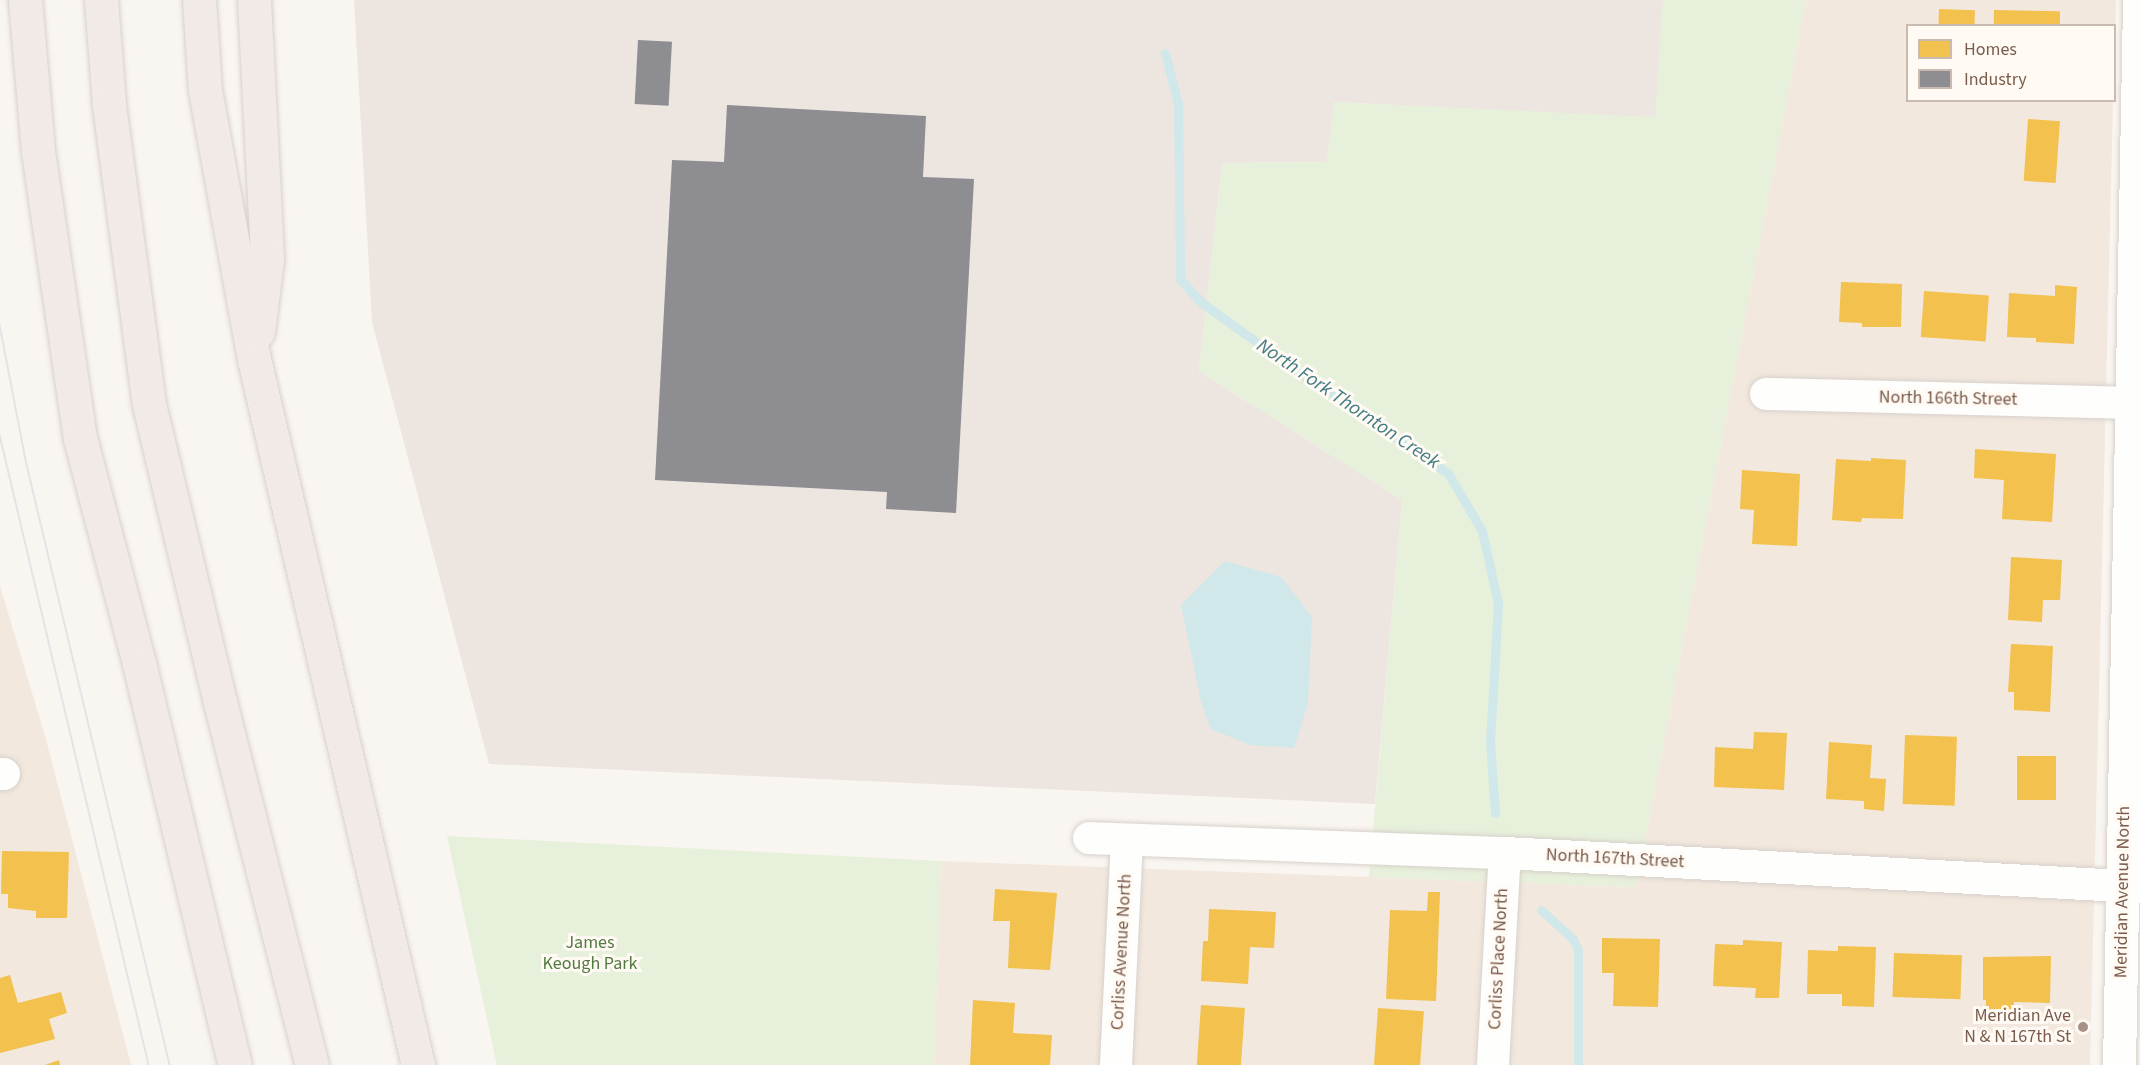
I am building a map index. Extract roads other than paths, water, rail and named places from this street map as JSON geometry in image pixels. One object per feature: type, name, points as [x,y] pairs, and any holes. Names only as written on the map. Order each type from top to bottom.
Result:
[{"type":"highway","points":[[25,0],[38,151],[80,438],[139,663],[236,1065]]},
{"type":"highway","points":[[101,0],[109,105],[149,404],[220,702],[312,1065]]},
{"type":"highway","points":[[199,0],[205,90],[254,359],[418,1065]]},
{"type":"highway","points":[[254,0],[267,260],[254,359]]},
{"type":"street","name":"Meridian Avenue North","points":[[2119,1065],[2132,886],[2130,404],[2139,0]]},
{"type":"street","name":"North 166th Street","points":[[1766,394],[2130,404]]},
{"type":"street","name":"North 167th Street","points":[[1089,838],[1504,853],[2132,886]]},
{"type":"street","name":"Corliss Avenue North","points":[[1116,1065],[1127,840]]},
{"type":"street","name":"Corliss Place North","points":[[1493,1065],[1504,853]]},
{"type":"water","points":[[1225,561],[1281,577],[1312,617],[1308,703],[1294,748],[1250,745],[1211,729],[1201,702],[1181,605]]},
{"type":"waterway","name":"North Fork Thornton Creek","points":[[1165,53],[1178,104],[1180,279],[1201,302],[1301,374],[1448,473],[1482,531],[1498,604],[1490,741],[1495,813]]},
{"type":"waterway","name":"North Fork Thornton Creek","points":[[1541,910],[1573,939],[1578,950],[1578,1065]]},
{"type":"tram line","points":[[0,325],[27,465],[170,1065]]},
{"type":"tram line","points":[[0,435],[149,1065]]},
{"type":"place","name":"Meridian Ave N & N 167th St","points":[[2083,1027]]},
{"type":"park label","name":"James Keough Park","points":[[590,954]]}]
